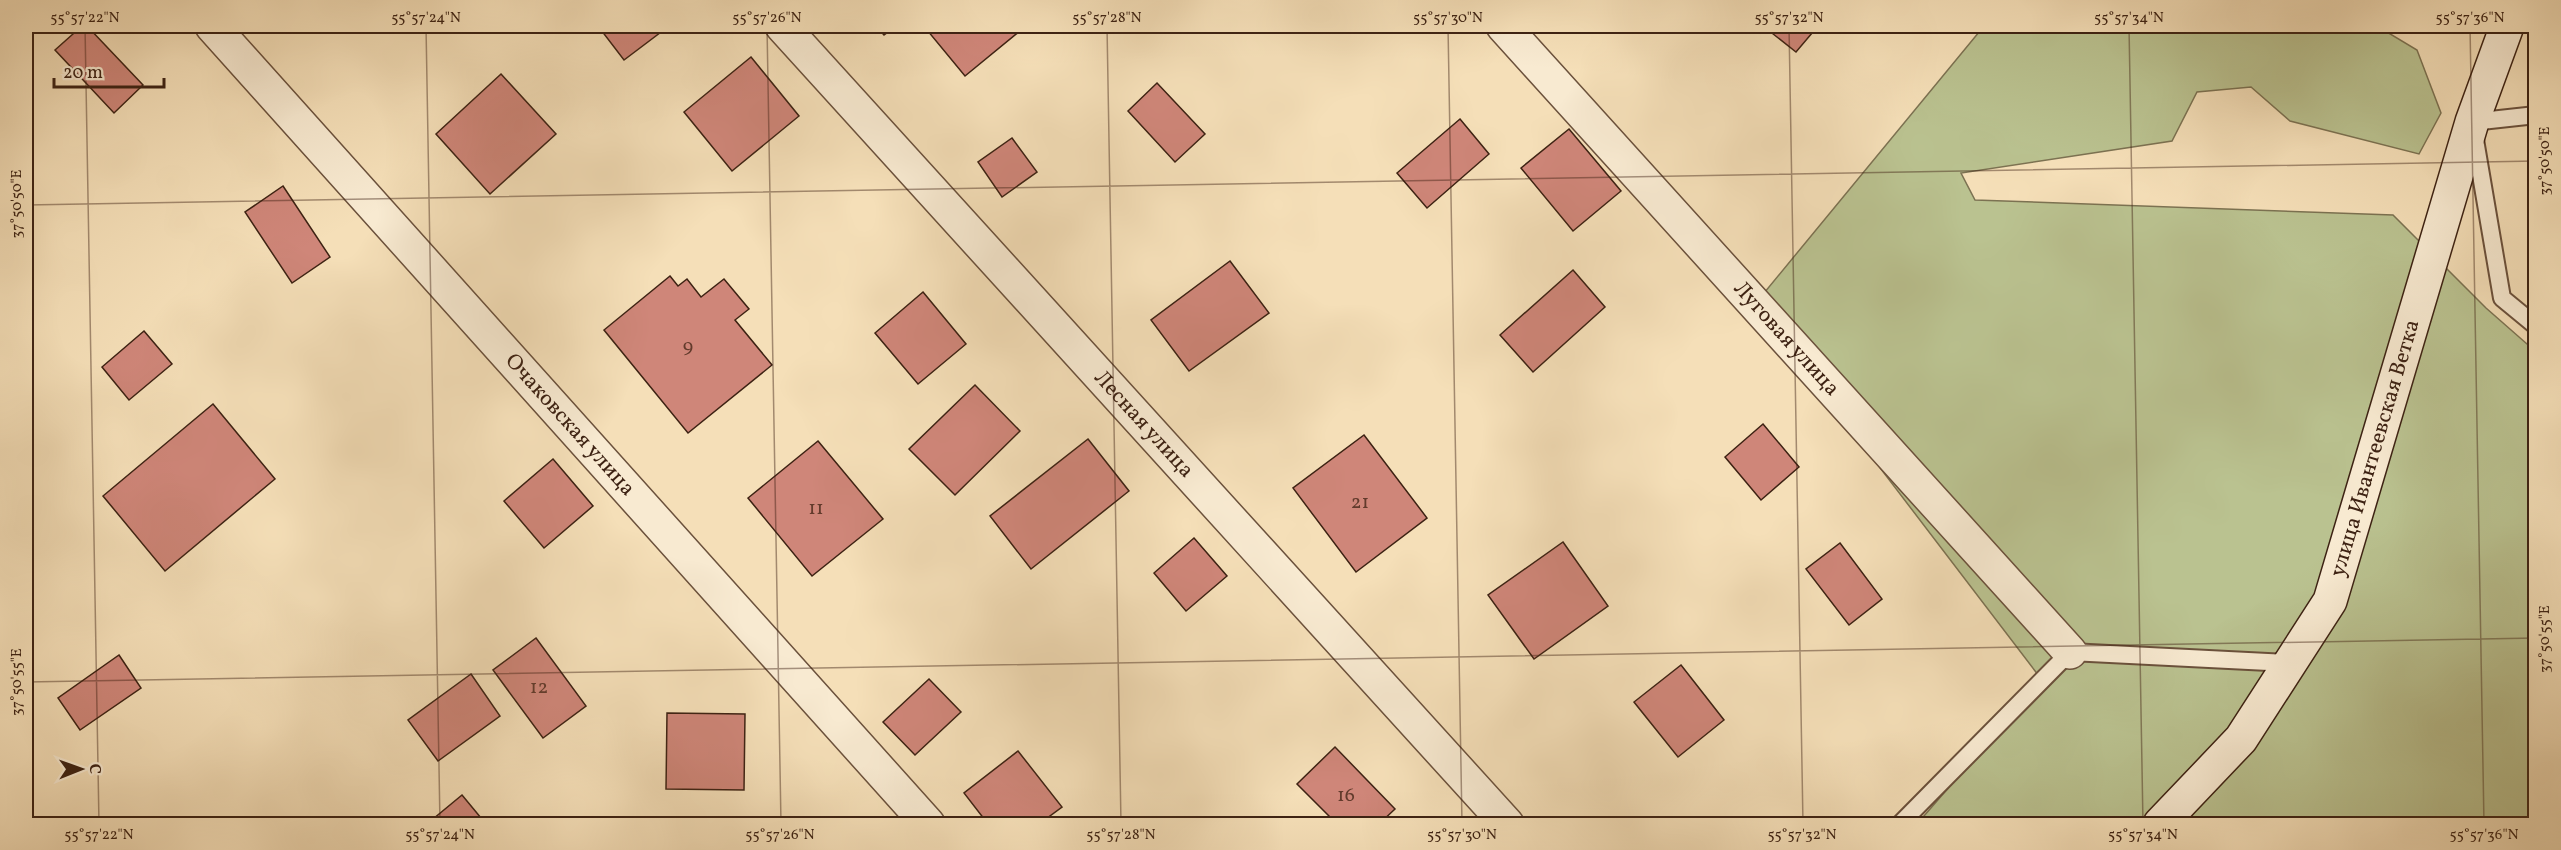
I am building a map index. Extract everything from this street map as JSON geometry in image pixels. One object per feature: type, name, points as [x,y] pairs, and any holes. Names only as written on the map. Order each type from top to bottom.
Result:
[{"type":"street","name":"Очаковская улица","points":[[212,26],[928,825]]},
{"type":"street","name":"Лесная улица","points":[[782,26],[1507,825]]},
{"type":"street","name":"Луговая улица","points":[[1503,26],[2070,652]]},
{"type":"street","name":"улица Ивантеевская Ветка","points":[[2160,825],[2241,739],[2330,601],[2472,122],[2507,26]]},
{"type":"lane","points":[[2535,116],[2472,122],[2502,298],[2535,326]]},
{"type":"lane","points":[[1900,825],[2070,652],[2290,663]]},
{"type":"green space","points":[[1984,26],[2377,26],[2417,50],[2441,113],[2419,154],[2290,121],[2251,87],[2197,92],[2172,141],[1961,173],[1975,200],[2393,215],[2486,308],[2535,351],[2535,824],[1917,824],[2042,680],[1755,304]]},
{"type":"building","points":[[82,26],[87,26],[143,85],[114,113],[55,50]]},
{"type":"building","points":[[598,26],[669,26],[624,60]]},
{"type":"building","points":[[876,26],[896,26],[884,35]]},
{"type":"building","points":[[933,26],[1026,26],[965,76],[927,30]]},
{"type":"building","points":[[1763,26],[1818,26],[1796,52]]},
{"type":"building","points":[[751,57],[799,116],[732,171],[684,112]]},
{"type":"building","points":[[501,74],[556,134],[490,194],[436,134]]},
{"type":"building","points":[[1157,83],[1205,134],[1175,162],[1128,111]]},
{"type":"building","points":[[1460,119],[1489,154],[1427,208],[1397,173]]},
{"type":"building","points":[[1569,129],[1621,191],[1573,231],[1521,168]]},
{"type":"building","points":[[1012,138],[1037,172],[1002,197],[978,162]]},
{"type":"building","points":[[283,186],[330,257],[292,283],[245,212]]},
{"type":"building","points":[[1230,261],[1269,313],[1189,371],[1151,320]]},
{"type":"building","points":[[1573,270],[1605,307],[1533,372],[1500,335]]},
{"type":"building","points":[[670,276],[678,286],[687,279],[701,297],[724,279],[749,309],[735,320],[772,365],[688,433],[604,330]]},
{"type":"building","points":[[923,292],[966,344],[918,384],[875,333]]},
{"type":"building","points":[[144,331],[172,364],[129,400],[102,367]]},
{"type":"building","points":[[975,385],[1020,431],[955,495],[909,449]]},
{"type":"building","points":[[213,404],[275,479],[165,571],[103,496]]},
{"type":"building","points":[[1763,424],[1799,467],[1761,500],[1725,457]]},
{"type":"building","points":[[1364,435],[1427,518],[1356,572],[1293,488]]},
{"type":"building","points":[[1088,439],[1129,491],[1031,569],[990,516]]},
{"type":"building","points":[[818,441],[883,519],[812,576],[748,498]]},
{"type":"building","points":[[553,459],[593,506],[544,548],[504,501]]},
{"type":"building","points":[[1194,538],[1227,576],[1186,611],[1154,573]]},
{"type":"building","points":[[1563,542],[1608,606],[1534,659],[1488,595]]},
{"type":"building","points":[[1840,543],[1882,599],[1849,625],[1806,569]]},
{"type":"building","points":[[536,638],[586,706],[543,738],[493,670]]},
{"type":"building","points":[[119,655],[141,688],[80,730],[58,698]]},
{"type":"building","points":[[1681,665],[1724,720],[1678,757],[1634,702]]},
{"type":"building","points":[[471,674],[500,716],[438,761],[408,720]]},
{"type":"building","points":[[929,679],[961,712],[915,755],[883,722]]},
{"type":"building","points":[[667,713],[745,714],[744,790],[666,789]]},
{"type":"building","points":[[1335,747],[1395,809],[1379,824],[1337,824],[1297,784]]},
{"type":"building","points":[[1018,751],[1062,807],[1039,824],[988,824],[964,793]]},
{"type":"building","points":[[462,795],[486,824],[427,824]]}]
